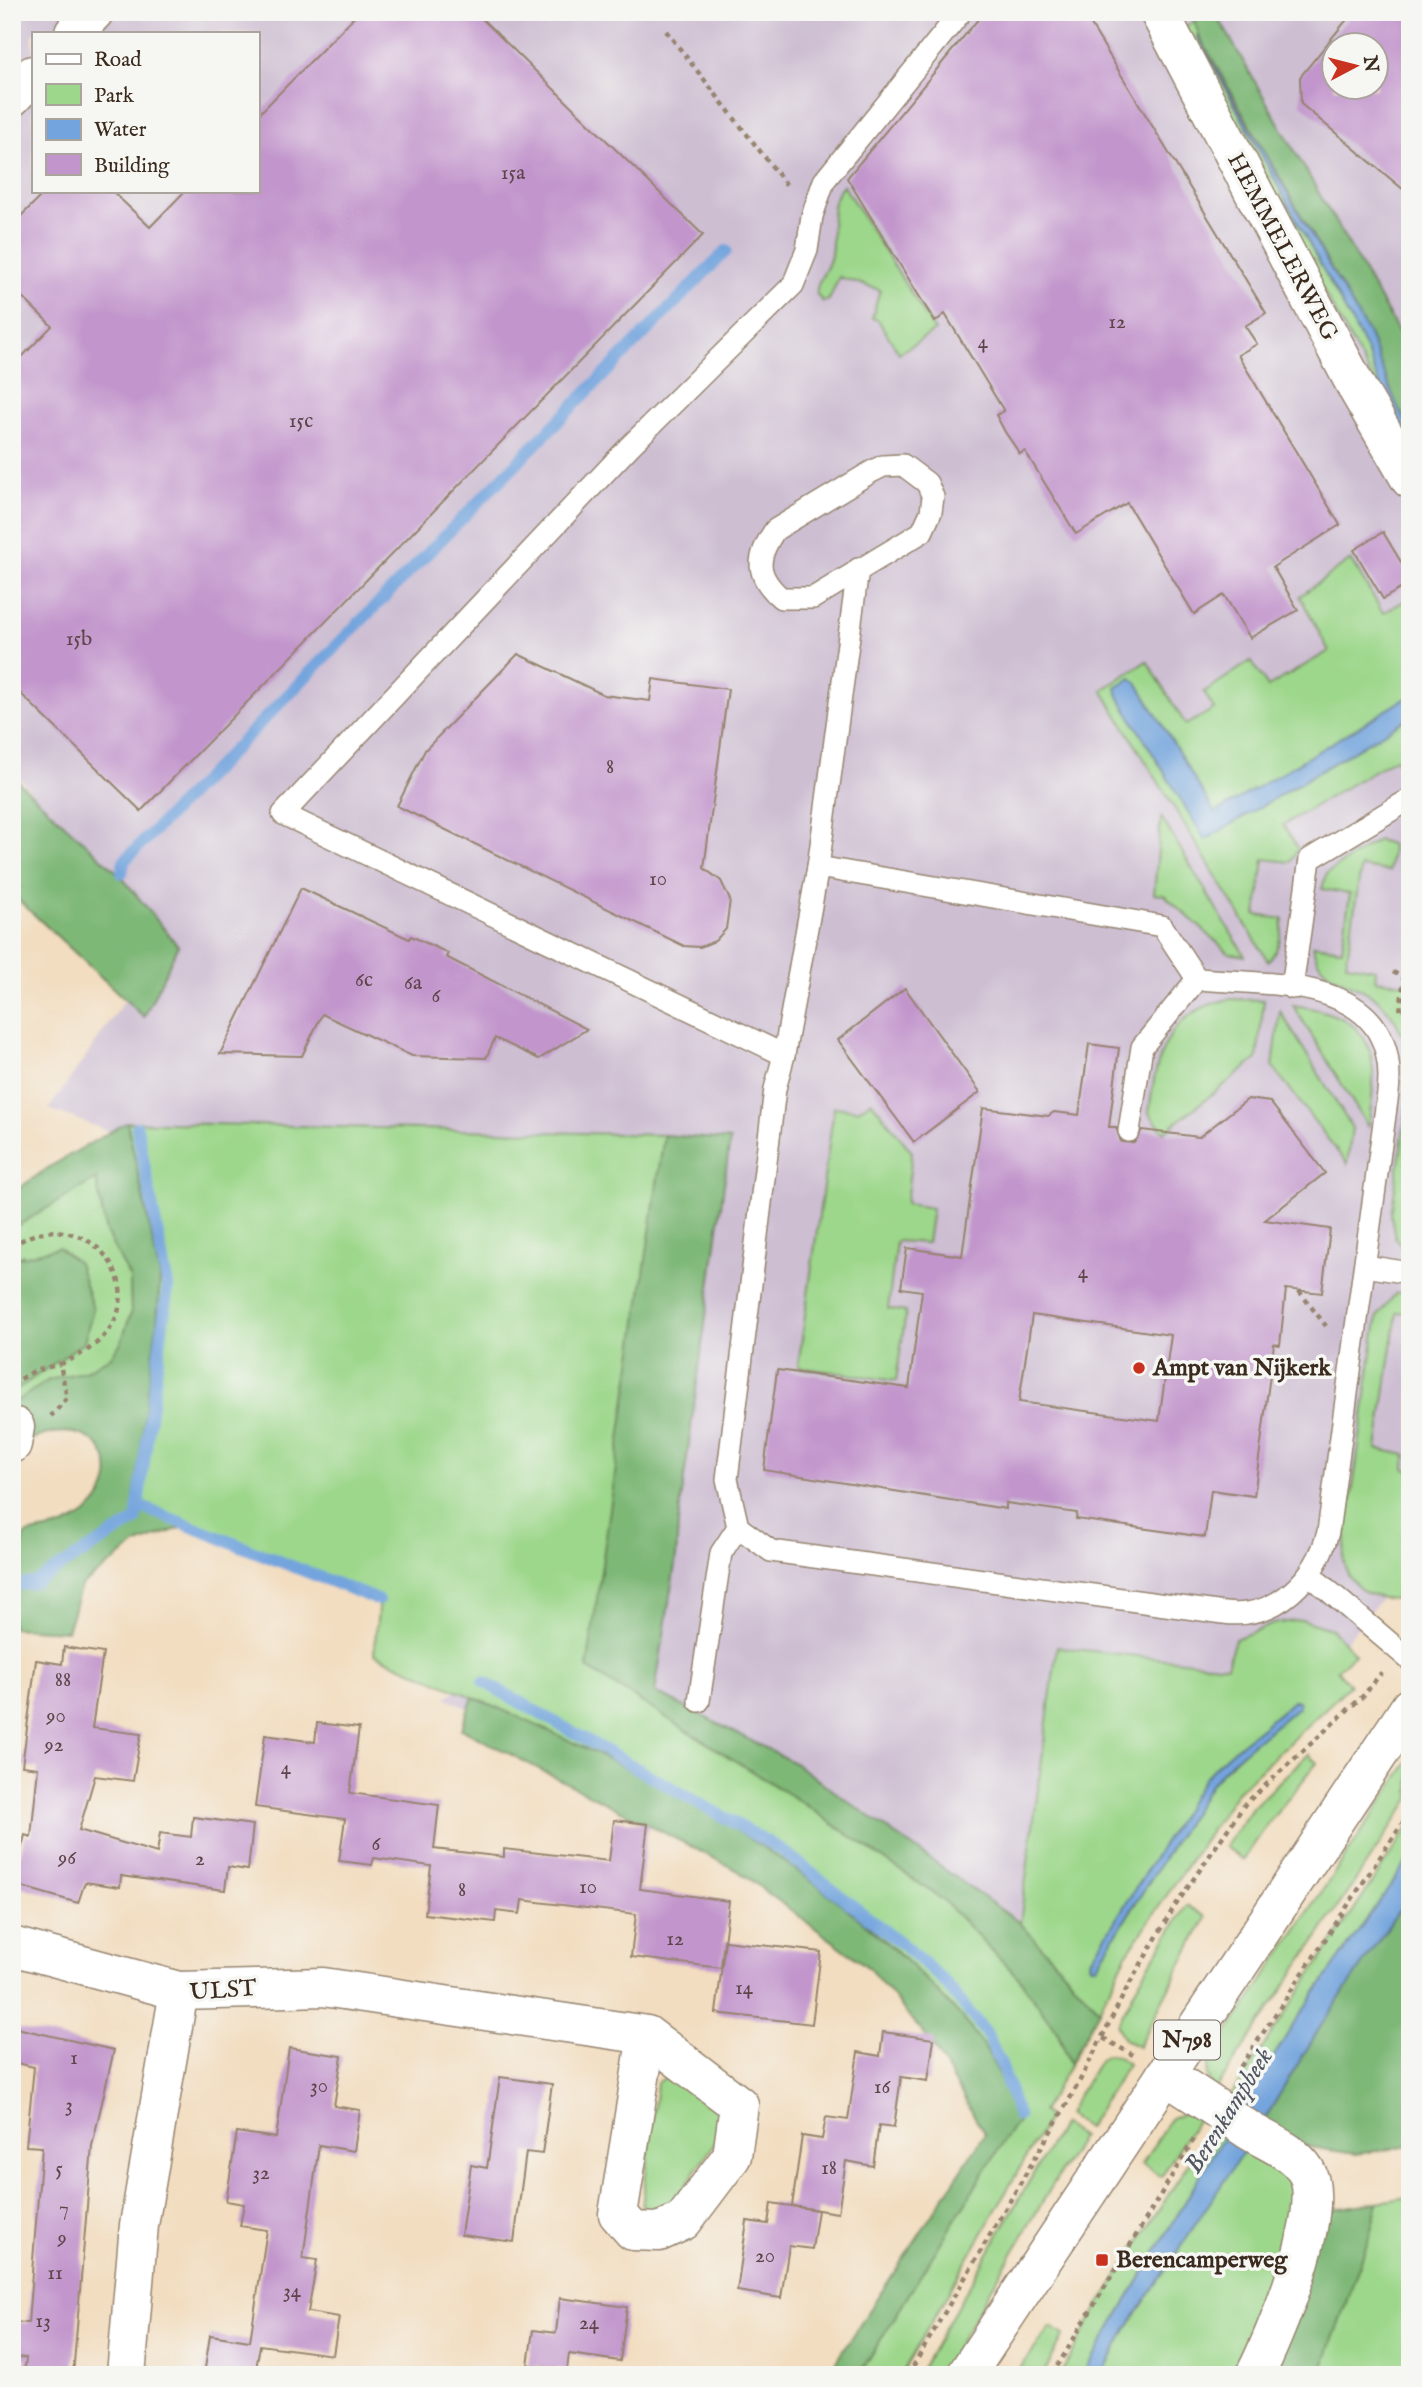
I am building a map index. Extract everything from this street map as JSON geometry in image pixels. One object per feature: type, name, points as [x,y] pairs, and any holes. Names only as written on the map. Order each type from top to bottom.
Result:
[{"type":"street","points":[[75,32],[94,12]]},
{"type":"street","name":"HEMMELERWEG","points":[[1159,12],[1358,390],[1410,479]]},
{"type":"street","points":[[12,97],[32,76]]},
{"type":"street","name":"N798","points":[[966,2375],[1410,1707]]},
{"type":"street","points":[[12,1946],[179,1991]]},
{"type":"street","name":"ULST","points":[[126,2375],[139,2225],[179,1991],[323,1987],[647,2035],[740,2105],[732,2156],[683,2221],[659,2232],[633,2231],[618,2214],[647,2035]]},
{"type":"street","points":[[1166,2075],[1291,2154],[1307,2173],[1310,2212],[1289,2297],[1274,2337],[1255,2375]]},
{"type":"lane","points":[[785,1055],[283,814],[629,447],[793,285],[807,250],[812,216],[824,181],[961,12]]},
{"type":"lane","points":[[903,465],[927,483],[933,497],[931,512],[922,532],[858,569],[813,598],[798,599],[781,598],[766,584],[760,568],[765,544],[775,530],[883,466],[903,465]]},
{"type":"lane","points":[[858,569],[818,867],[785,1055],[775,1090],[727,1479],[738,1527],[771,1551],[1238,1615],[1254,1613],[1280,1601],[1310,1575],[1322,1553],[1328,1532],[1378,1180],[1390,1073],[1389,1058],[1381,1034],[1356,1006],[1324,993],[1196,979]]},
{"type":"lane","points":[[1292,988],[1310,859],[1410,799]]},
{"type":"lane","points":[[818,867],[1162,926],[1196,979]]},
{"type":"lane","points":[[1129,1131],[1142,1047],[1196,979]]},
{"type":"lane","points":[[1365,1266],[1410,1273]]},
{"type":"lane","points":[[699,1701],[721,1553],[738,1527]]},
{"type":"lane","points":[[1310,1575],[1404,1656]]},
{"type":"path","points":[[666,31],[812,216]]},
{"type":"path","points":[[12,1247],[27,1236],[67,1231],[98,1248],[111,1262],[121,1287],[121,1310],[114,1325],[95,1348],[60,1364],[34,1371],[12,1384]]},
{"type":"path","points":[[51,1417],[67,1398],[60,1364]]},
{"type":"path","points":[[908,2375],[1076,2088],[1126,1990],[1173,1909],[1245,1804],[1404,1656]]},
{"type":"shaded area","points":[[12,12],[1410,12],[1410,1563],[1017,2046],[820,1898],[446,1697],[622,1584],[689,1176],[191,1162],[49,1109],[162,947],[12,769]]},
{"type":"green space","points":[[1209,12],[1215,12],[1410,352],[1410,428],[1398,408],[1369,335],[1200,37],[1194,21]]},
{"type":"green space","points":[[1194,21],[1200,37],[1197,36],[1364,345],[1389,409],[1179,31]]},
{"type":"green space","points":[[843,185],[935,331],[899,353],[878,320],[872,318],[880,290],[839,277],[829,300],[823,302],[817,295],[818,285],[831,255],[833,209]]},
{"type":"green space","points":[[1351,560],[1383,613],[1410,598],[1410,696],[1215,813],[1205,840],[1410,717],[1410,779],[1395,758],[1283,825],[1298,849],[1291,862],[1264,859],[1256,915],[1283,919],[1281,937],[1268,961],[1102,690],[1147,661],[1186,725],[1214,709],[1204,692],[1251,661],[1268,687],[1329,651],[1300,596]]},
{"type":"green space","points":[[12,776],[120,875],[178,946],[144,1017],[12,894]]},
{"type":"green space","points":[[1161,817],[1245,956],[1229,953],[1164,895],[1154,894]]},
{"type":"green space","points":[[1378,840],[1390,844],[1392,850],[1389,871],[1361,867],[1346,964],[1376,969],[1375,980],[1408,984],[1410,974],[1410,1061],[1401,1031],[1389,1012],[1374,997],[1331,975],[1323,968],[1316,958],[1313,945],[1342,949],[1350,894],[1322,889],[1327,873]]},
{"type":"green space","points":[[1230,999],[1264,1000],[1257,1059],[1164,1132],[1149,1113],[1156,1073],[1168,1039],[1178,1025],[1191,1014],[1208,1005]]},
{"type":"green space","points":[[1293,1005],[1342,1019],[1357,1029],[1366,1043],[1372,1059],[1373,1078],[1368,1127]]},
{"type":"green space","points":[[1280,1011],[1352,1128],[1347,1164],[1273,1067]]},
{"type":"green space","points":[[1410,1088],[1410,1252],[1403,1249],[1395,1237],[1391,1215]]},
{"type":"green space","points":[[871,1101],[912,1152],[906,1204],[932,1208],[927,1243],[896,1241],[888,1309],[906,1312],[896,1381],[798,1367],[834,1107],[858,1110]]},
{"type":"green space","points":[[127,1122],[664,1135],[588,1668],[801,1802],[943,1900],[1019,1978],[1058,2033],[1070,2064],[1042,2112],[1049,2117],[901,2375],[859,2375],[1011,2128],[1018,2122],[986,2050],[947,2001],[885,1941],[827,1893],[767,1850],[642,1776],[510,1713],[374,1654],[379,1598],[134,1499],[157,1321],[160,1277]]},
{"type":"green space","points":[[127,1122],[160,1277],[157,1321],[134,1499],[194,1523],[137,1544],[81,1586],[67,1631],[12,1628],[12,1575],[26,1534],[63,1526],[92,1508],[105,1490],[108,1470],[103,1452],[90,1439],[70,1433],[43,1435],[12,1450],[12,1404],[49,1380],[85,1371],[110,1357],[121,1343],[131,1313],[130,1278],[106,1232],[96,1179],[12,1229],[12,1193],[51,1166]]},
{"type":"green space","points":[[664,1135],[730,1140],[678,1523],[676,1558],[655,1692],[793,1762],[1020,1923],[1099,2010],[1070,2064],[1058,2033],[1019,1978],[943,1900],[801,1802],[587,1668]]},
{"type":"green space","points":[[96,1178],[106,1232],[130,1278],[131,1313],[121,1343],[111,1357],[85,1371],[49,1381],[12,1404],[12,1393],[33,1377],[23,1255],[12,1260],[12,1229]]},
{"type":"green space","points":[[58,1247],[78,1263],[93,1309],[84,1342],[12,1393],[12,1260]]},
{"type":"green space","points":[[1396,1293],[1410,1293],[1410,1313],[1397,1312],[1377,1449],[1406,1455],[1405,1469],[1410,1470],[1410,1560],[1407,1564],[1410,1599],[1387,1599],[1367,1593],[1352,1580],[1343,1559],[1378,1316]]},
{"type":"green space","points":[[1302,1620],[1331,1629],[1355,1654],[1337,1670],[1350,1685],[1236,1793],[1127,1954],[1099,2010],[1020,1923],[1057,1647],[1227,1666],[1235,1639],[1273,1624]],"holes":[[[1295,1700],[1211,1783],[1097,1965],[1090,1964],[1204,1778],[1227,1755]]]},
{"type":"green space","points":[[473,1697],[585,1748],[692,1803],[793,1868],[842,1904],[925,1979],[970,2028],[992,2060],[1018,2123],[1011,2129],[859,2375],[827,2375],[985,2134],[930,2041],[869,1968],[737,1870],[461,1729]]},
{"type":"green space","points":[[1308,1754],[1317,1763],[1270,1821],[1243,1860],[1225,1847],[1253,1807]]},
{"type":"green space","points":[[1410,1759],[1410,1799],[1214,2092],[1207,2076],[1209,2061]]},
{"type":"green space","points":[[1410,1825],[1410,1859],[1297,2019],[1240,2113],[1226,2103]]},
{"type":"green space","points":[[1410,1894],[1410,2146],[1356,2154],[1309,2147],[1263,2122],[1322,2024]]},
{"type":"green space","points":[[1187,1905],[1206,1917],[1138,2047],[1123,2038],[1117,2025],[1140,1980]]},
{"type":"green space","points":[[1107,2055],[1116,2056],[1128,2064],[1087,2128],[1067,2114],[1100,2059]]},
{"type":"green space","points":[[665,2078],[672,2078],[720,2110],[722,2133],[661,2221],[641,2216],[657,2083]]},
{"type":"green space","points":[[1185,2113],[1200,2115],[1161,2177],[1142,2164],[1171,2118]]},
{"type":"green space","points":[[1215,2121],[1227,2131],[1083,2375],[1060,2375],[1098,2307]]},
{"type":"green space","points":[[1062,2124],[1081,2137],[940,2375],[918,2375]]},
{"type":"green space","points":[[1248,2143],[1289,2167],[1300,2211],[1244,2375],[1102,2375],[1125,2331]]},
{"type":"green space","points":[[1410,2197],[1410,2375],[1320,2375],[1368,2241],[1378,2202]]},
{"type":"green space","points":[[1378,2202],[1368,2241],[1320,2375],[1266,2375],[1321,2211]]},
{"type":"green space","points":[[1051,2327],[1064,2335],[1043,2375],[1015,2375]]},
{"type":"water","points":[[1197,36],[1369,335],[1398,408],[1410,428],[1410,444],[1389,409],[1364,345]]},
{"type":"water","points":[[1131,678],[1138,684],[1215,813],[1410,696],[1410,717],[1205,840],[1118,696],[1116,688]]},
{"type":"water","points":[[1295,1700],[1299,1702],[1299,1706],[1232,1761],[1211,1783],[1096,1966],[1091,1966],[1090,1961],[1204,1778],[1227,1755]]},
{"type":"water","points":[[1410,1858],[1410,1894],[1322,2024],[1263,2122],[1125,2331],[1102,2375],[1083,2375],[1227,2131],[1297,2019]]},
{"type":"building","points":[[359,12],[475,12],[703,235],[141,811],[12,685],[12,367],[52,326],[12,287],[12,225],[45,192],[113,192],[150,227],[184,192],[259,192],[259,114]]},
{"type":"building","points":[[984,12],[1083,12],[1266,313],[1245,326],[1257,344],[1238,355],[1340,525],[1273,567],[1298,610],[1250,638],[1224,595],[1194,614],[1127,503],[1076,534],[1025,451],[1020,454],[1005,432],[996,415],[1004,411],[945,314],[935,322],[847,178]]},
{"type":"building","points":[[1353,12],[1410,12],[1410,195],[1301,104],[1300,77],[1320,52],[1320,102],[1390,102],[1390,32],[1337,32]]},
{"type":"building","points":[[1383,532],[1410,577],[1410,583],[1383,599],[1354,550]]},
{"type":"building","points":[[518,654],[604,695],[650,701],[653,679],[728,689],[704,868],[721,881],[730,900],[726,929],[715,941],[700,947],[684,946],[397,806],[425,750]]},
{"type":"building","points":[[301,888],[409,939],[411,936],[448,953],[446,957],[587,1029],[539,1059],[495,1038],[486,1058],[412,1056],[322,1014],[302,1056],[220,1054]]},
{"type":"building","points":[[905,988],[980,1092],[914,1142],[838,1040]]},
{"type":"building","points":[[1089,1044],[1119,1048],[1109,1127],[1116,1127],[1121,1142],[1134,1143],[1142,1130],[1199,1137],[1248,1099],[1270,1102],[1325,1173],[1265,1220],[1330,1229],[1322,1293],[1286,1289],[1280,1345],[1274,1344],[1254,1496],[1211,1490],[1205,1537],[1076,1519],[1077,1513],[1006,1503],[1006,1509],[764,1470],[777,1370],[909,1388],[922,1291],[901,1288],[907,1248],[962,1256],[983,1108],[1048,1116],[1054,1112],[1079,1115]],"holes":[[[1032,1315],[1171,1335],[1159,1421],[1019,1402]]]},
{"type":"building","points":[[64,1647],[103,1653],[92,1728],[141,1734],[133,1781],[95,1776],[79,1830],[157,1853],[160,1833],[191,1837],[193,1817],[253,1825],[248,1870],[228,1867],[225,1890],[121,1876],[120,1887],[85,1882],[78,1903],[12,1884],[25,1835],[31,1837],[38,1768],[22,1766],[36,1660],[62,1664]]},
{"type":"building","points":[[317,1723],[359,1728],[350,1793],[439,1805],[434,1849],[504,1857],[504,1849],[609,1861],[614,1820],[648,1824],[640,1889],[729,1901],[721,1968],[631,1957],[636,1914],[522,1900],[520,1914],[496,1911],[495,1922],[425,1914],[431,1866],[374,1858],[372,1865],[339,1861],[345,1819],[255,1807],[265,1735],[315,1742]]},
{"type":"building","points":[[725,1941],[821,1952],[812,2024],[716,2013]]},
{"type":"building","points":[[12,2027],[114,2050],[92,2146],[73,2375],[24,2375],[26,2358],[12,2357],[12,2322],[28,2323],[42,2147],[26,2146],[34,2067],[12,2062]]},
{"type":"building","points":[[883,2032],[934,2039],[928,2081],[901,2077],[894,2127],[879,2125],[873,2166],[846,2161],[838,2213],[792,2206],[802,2136],[822,2139],[826,2117],[848,2120],[858,2052],[880,2056]]},
{"type":"building","points":[[289,2048],[342,2056],[334,2106],[360,2110],[354,2151],[319,2145],[303,2258],[317,2260],[308,2312],[339,2317],[333,2355],[260,2345],[255,2375],[204,2375],[210,2335],[250,2341],[267,2230],[240,2226],[244,2204],[226,2201],[237,2132],[276,2138]]},
{"type":"building","points":[[500,2077],[552,2084],[542,2154],[526,2152],[514,2242],[461,2235],[471,2165],[487,2168]]},
{"type":"building","points":[[771,2203],[818,2210],[812,2249],[789,2246],[781,2298],[737,2291],[747,2221],[768,2224]]},
{"type":"building","points":[[560,2298],[627,2307],[620,2361],[569,2354],[567,2370],[528,2365],[533,2330],[556,2333]]},
{"type":"waterway","points":[[122,873],[124,861],[726,251]]},
{"type":"waterway","points":[[15,1585],[34,1583],[136,1520],[168,1287],[137,1127]]},
{"type":"waterway","points":[[139,1506],[378,1600]]},
{"type":"waterway","points":[[484,1682],[782,1850],[903,1945],[942,1979],[986,2033],[1002,2067],[1018,2116]]},
{"type":"place","name":"Ampt van Nijkerk","points":[[1139,1368]]},
{"type":"place","name":"Berencamperweg","points":[[1102,2260]]},
{"type":"water label","name":"Berenkampbeek","points":[[1229,2111]]}]
